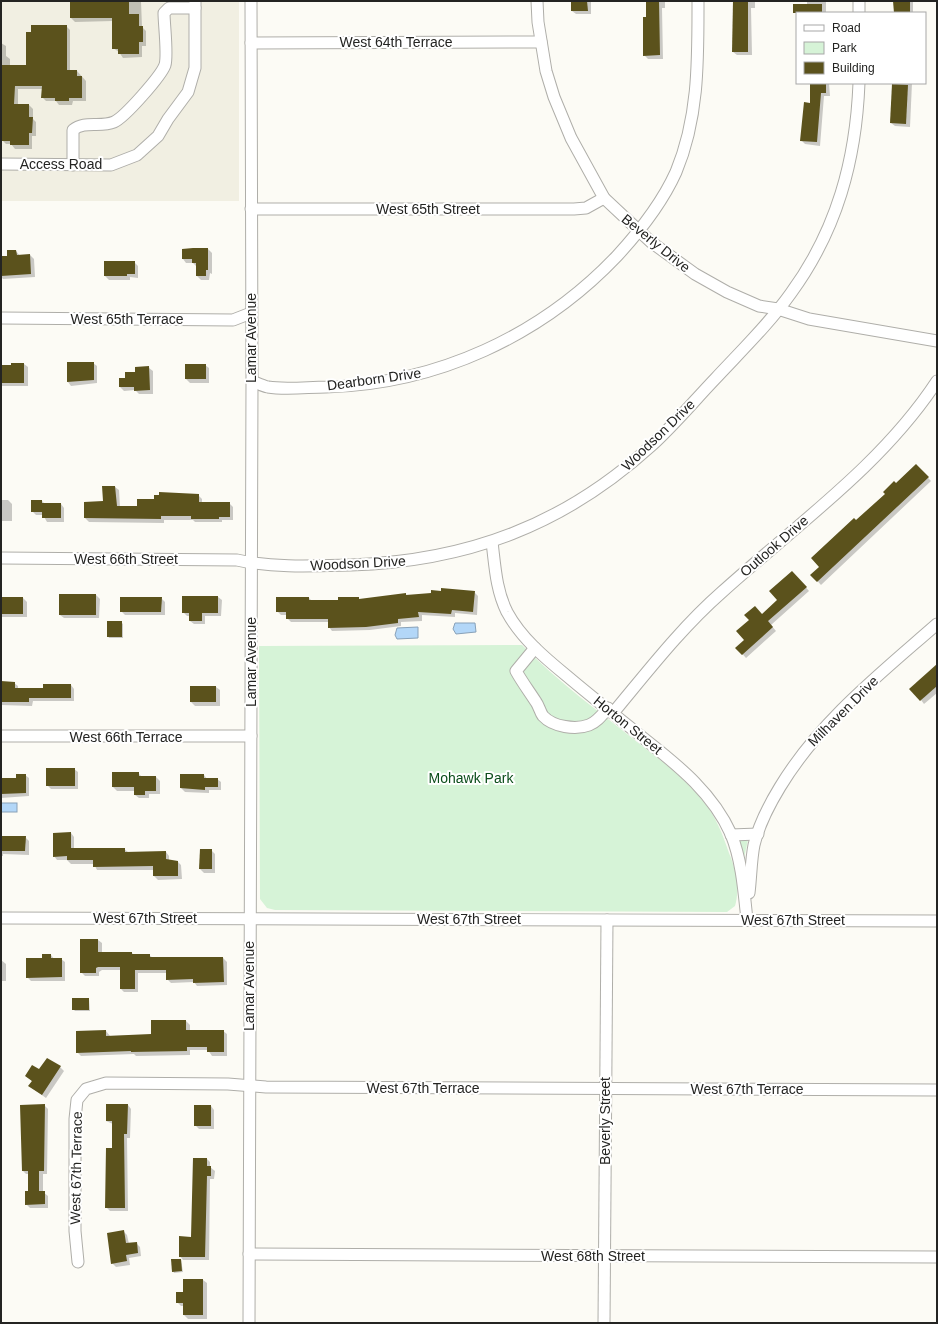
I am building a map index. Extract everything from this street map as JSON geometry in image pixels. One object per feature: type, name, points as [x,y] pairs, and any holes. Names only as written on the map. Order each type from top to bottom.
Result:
[{"type":"street","name":"Lamar Avenue","points":[[249,1323],[249,918],[252,381],[250,209],[251,1]]},
{"type":"street","name":"Beverly Drive","points":[[537,1],[541,42],[554,97],[571,138],[604,198],[661,250],[708,281],[758,306],[778,309],[809,319],[937,341]]},
{"type":"street","name":"Dearborn Drive","points":[[252,381],[268,387],[346,386],[397,379],[455,363],[504,342],[567,302],[600,274],[639,230],[667,190],[689,135],[696,101],[698,67],[698,1]]},
{"type":"street","points":[[859,1],[859,12]]},
{"type":"street","points":[[73,164],[73,130],[79,125],[114,122],[128,111],[161,73],[165,64],[164,12],[169,8],[195,4]]},
{"type":"street","name":"Access Road","points":[[1,164],[111,165],[137,154],[158,136],[168,119],[188,92],[195,68],[195,4]]},
{"type":"street","name":"West 64th Terrace","points":[[251,43],[541,42]]},
{"type":"street","name":"Woodson Drive","points":[[251,563],[264,565],[387,564],[427,558],[492,542],[549,518],[579,501],[621,472],[653,444],[790,296],[817,253],[835,215],[850,166],[858,121],[859,84]]},
{"type":"street","name":"West 65th Street","points":[[250,209],[574,209],[586,208],[604,198]]},
{"type":"street","name":"West 65th Terrace","points":[[1,318],[233,320],[251,313]]},
{"type":"street","name":"Outlook Drive","points":[[535,648],[516,671],[524,687],[537,702],[542,715],[554,723],[571,727],[589,725],[598,720],[610,711],[664,651],[721,593],[868,464],[896,434],[937,381]]},
{"type":"street","name":"Horton Street","points":[[492,542],[497,583],[502,598],[519,630],[535,648],[684,771],[706,794],[718,811],[731,835],[743,879],[747,920]]},
{"type":"street","name":"West 66th Street","points":[[1,558],[237,560],[251,563]]},
{"type":"street","name":"Milhaven Drive","points":[[747,920],[752,864],[758,834],[764,816],[788,774],[827,723],[857,693],[937,624]]},
{"type":"street","name":"West 66th Terrace","points":[[1,736],[251,736]]},
{"type":"street","points":[[731,835],[758,834]]},
{"type":"street","name":"West 67th Street","points":[[1,918],[937,921]]},
{"type":"street","name":"Beverly Street","points":[[604,1323],[607,920]]},
{"type":"street","name":"West 67th Terrace","points":[[78,1262],[75,1231],[75,1119],[77,1100],[86,1089],[106,1083],[249,1085],[266,1087],[937,1090]]},
{"type":"street","name":"West 68th Street","points":[[249,1254],[937,1257]]},
{"type":"shaded area","points":[[1,1],[239,1],[239,201],[1,201]]},
{"type":"green space","name":"Mohawk Park","points":[[522,645],[565,684],[686,782],[702,800],[718,825],[734,866],[737,886],[735,906],[727,912],[275,910],[267,908],[260,899],[259,646]]},
{"type":"green space","points":[[739,839],[748,840],[744,858],[738,841]]},
{"type":"water","points":[[455,623],[475,623],[476,632],[456,634],[453,629]]},
{"type":"water","points":[[418,627],[418,638],[397,639],[395,635],[397,628]]},
{"type":"water","points":[[1,803],[17,803],[17,812],[1,812]]},
{"type":"building","points":[[70,1],[129,1],[129,14],[139,14],[139,26],[143,26],[143,42],[139,42],[139,54],[118,54],[118,49],[112,49],[112,18],[70,18]]},
{"type":"building","points":[[571,1],[587,1],[588,11],[571,11]]},
{"type":"building","points":[[646,1],[659,1],[660,55],[643,56],[643,17],[646,17]]},
{"type":"building","points":[[733,1],[748,1],[748,52],[732,52]]},
{"type":"building","points":[[893,1],[910,1],[910,12],[894,12]]},
{"type":"building","points":[[793,4],[822,4],[822,12],[793,13]]},
{"type":"building","points":[[31,25],[67,25],[67,70],[77,70],[77,76],[82,76],[82,98],[69,98],[69,101],[55,101],[55,98],[41,98],[42,86],[15,86],[14,104],[29,104],[29,117],[33,117],[32,133],[29,133],[29,145],[10,145],[10,141],[1,141],[1,65],[26,65],[26,32],[31,32]]},
{"type":"building","points":[[810,84],[826,84],[826,93],[821,93],[817,142],[800,141],[804,102],[810,103]]},
{"type":"building","points":[[892,84],[908,85],[906,124],[890,123]]},
{"type":"building","points":[[208,248],[208,270],[206,270],[206,276],[196,276],[196,263],[192,263],[192,259],[182,259],[182,249]]},
{"type":"building","points":[[7,250],[16,250],[17,255],[30,254],[31,274],[1,276],[1,256],[7,256]]},
{"type":"building","points":[[104,261],[135,261],[135,274],[127,274],[127,276],[104,276]]},
{"type":"building","points":[[67,362],[94,362],[94,380],[67,382]]},
{"type":"building","points":[[11,363],[24,363],[24,383],[1,383],[1,365],[11,365]]},
{"type":"building","points":[[185,364],[206,364],[206,379],[185,379]]},
{"type":"building","points":[[149,366],[150,390],[134,391],[134,387],[119,387],[119,378],[125,378],[125,372],[135,372],[135,367]]},
{"type":"building","points":[[916,464],[929,477],[817,582],[810,575],[819,567],[811,558],[854,518],[856,520],[885,494],[883,492],[894,481],[896,483]]},
{"type":"building","points":[[102,486],[115,486],[117,506],[137,506],[137,499],[154,499],[154,495],[159,495],[159,492],[199,494],[199,502],[230,502],[230,517],[219,517],[219,519],[191,519],[191,516],[161,516],[161,519],[84,518],[84,502],[103,501]]},
{"type":"building","points":[[31,500],[42,500],[42,503],[61,503],[61,518],[42,518],[42,512],[31,512]]},
{"type":"building","points":[[792,571],[807,587],[768,621],[773,627],[742,655],[735,648],[744,640],[736,631],[749,620],[744,615],[755,606],[762,614],[777,600],[769,591]]},
{"type":"building","points":[[441,588],[475,591],[473,612],[452,610],[451,614],[418,612],[419,617],[398,619],[398,623],[366,627],[328,628],[328,619],[286,619],[286,612],[276,612],[276,597],[309,597],[309,600],[338,600],[338,597],[359,597],[359,599],[406,593],[406,595],[431,593],[431,590],[441,591]]},
{"type":"building","points":[[59,594],[96,594],[96,615],[59,615]]},
{"type":"building","points":[[182,596],[218,596],[218,613],[202,613],[202,621],[189,621],[189,613],[182,613]]},
{"type":"building","points":[[1,597],[23,597],[23,614],[1,614]]},
{"type":"building","points":[[120,597],[162,597],[161,612],[120,612]]},
{"type":"building","points":[[107,621],[122,621],[122,637],[107,637]]},
{"type":"building","points":[[937,664],[937,686],[920,701],[909,689]]},
{"type":"building","points":[[1,681],[15,682],[15,688],[43,688],[43,684],[71,684],[71,698],[29,698],[29,702],[1,702]]},
{"type":"building","points":[[190,686],[216,686],[216,702],[190,702]]},
{"type":"building","points":[[46,768],[75,768],[75,786],[46,786]]},
{"type":"building","points":[[112,772],[139,772],[139,776],[156,776],[156,791],[145,791],[145,795],[134,795],[134,787],[112,787]]},
{"type":"building","points":[[16,774],[26,774],[26,793],[1,794],[1,778],[16,778]]},
{"type":"building","points":[[180,774],[204,774],[204,778],[218,778],[218,787],[205,787],[205,790],[180,788]]},
{"type":"building","points":[[71,832],[71,848],[125,848],[125,852],[166,851],[166,859],[178,861],[178,876],[153,876],[153,866],[93,867],[93,860],[67,860],[67,856],[53,857],[53,833]]},
{"type":"building","points":[[1,836],[26,836],[25,851],[1,851]]},
{"type":"building","points":[[200,849],[212,849],[212,869],[199,869]]},
{"type":"building","points":[[80,939],[98,939],[98,952],[132,952],[132,954],[150,954],[150,957],[223,957],[224,982],[193,983],[193,979],[166,980],[166,970],[135,970],[135,989],[120,989],[120,967],[98,967],[96,968],[96,973],[80,973]]},
{"type":"building","points":[[42,954],[51,954],[51,958],[62,958],[62,977],[26,978],[26,958],[42,958]]},
{"type":"building","points":[[72,998],[89,998],[89,1010],[72,1010]]},
{"type":"building","points":[[151,1020],[186,1020],[186,1030],[224,1030],[224,1052],[207,1052],[207,1047],[187,1047],[187,1051],[76,1053],[76,1031],[106,1030],[106,1036],[151,1034]]},
{"type":"building","points":[[47,1058],[61,1066],[42,1095],[28,1086],[32,1081],[25,1076],[32,1065],[39,1069]]},
{"type":"building","points":[[45,1104],[44,1171],[39,1171],[39,1191],[45,1191],[45,1204],[25,1205],[25,1191],[28,1191],[28,1171],[22,1171],[20,1105]]},
{"type":"building","points":[[106,1104],[128,1104],[127,1134],[124,1134],[125,1208],[105,1208],[106,1148],[112,1148],[112,1121],[106,1121]]},
{"type":"building","points":[[194,1105],[211,1105],[211,1126],[194,1126]]},
{"type":"building","points":[[193,1158],[207,1158],[207,1166],[211,1166],[211,1176],[207,1176],[205,1257],[179,1257],[179,1236],[191,1237]]},
{"type":"building","points":[[124,1230],[126,1243],[137,1242],[138,1253],[126,1255],[127,1261],[111,1264],[107,1233]]},
{"type":"building","points":[[171,1259],[181,1259],[182,1271],[172,1272]]},
{"type":"building","points":[[183,1279],[203,1279],[203,1315],[183,1315],[183,1303],[176,1303],[176,1292],[183,1292]]}]
